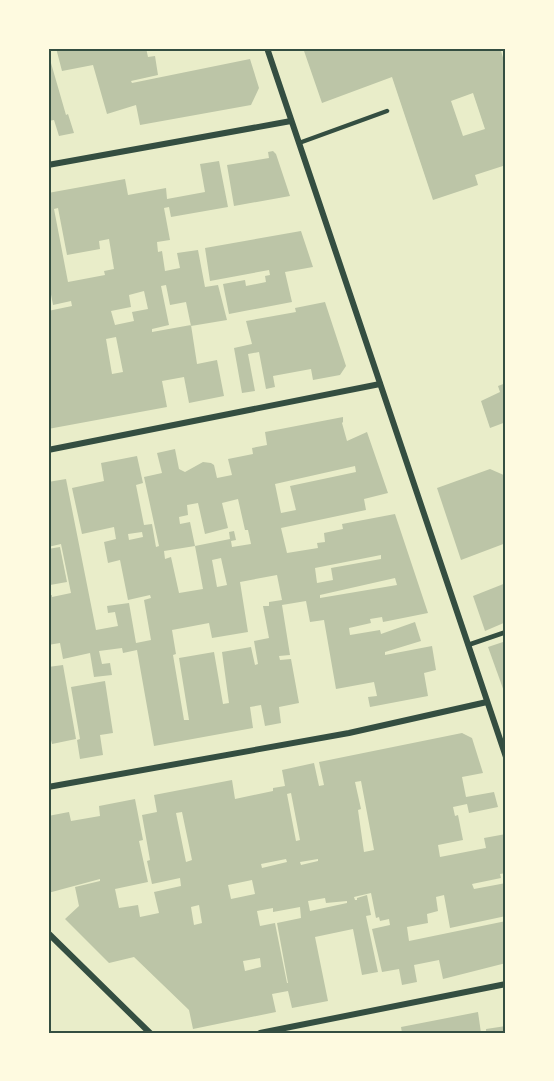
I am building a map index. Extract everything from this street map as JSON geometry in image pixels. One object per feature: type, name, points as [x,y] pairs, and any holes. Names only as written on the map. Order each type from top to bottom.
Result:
[{"type":"street","points":[[267,48],[506,757]]},
{"type":"street","points":[[48,165],[291,121]]},
{"type":"street","points":[[48,450],[380,384]]},
{"type":"street","points":[[48,787],[349,733],[487,702]]},
{"type":"street","points":[[48,933],[150,1033]]},
{"type":"street","points":[[260,1033],[506,984]]},
{"type":"lane","points":[[299,142],[387,111]]},
{"type":"lane","points":[[468,645],[506,632]]},
{"type":"building","points":[[56,48],[89,48],[89,51],[101,48],[146,48],[148,57],[155,56],[158,75],[131,81],[132,83],[250,59],[259,88],[251,105],[140,125],[136,105],[107,114],[93,65],[62,71]]},
{"type":"building","points":[[303,48],[500,48],[506,67],[506,165],[475,175],[478,185],[433,200],[392,77],[322,103]],"holes":[[[473,93],[485,129],[463,136],[451,101]]]},
{"type":"building","points":[[51,63],[66,115],[68,114],[74,133],[59,136],[54,120],[48,121],[48,64]]},
{"type":"building","points":[[273,151],[290,196],[234,206],[227,165],[269,158],[268,152]]},
{"type":"building","points":[[219,161],[228,207],[171,217],[169,207],[164,208],[170,240],[157,242],[158,252],[162,251],[165,271],[180,268],[177,253],[198,250],[205,287],[218,285],[227,320],[191,326],[197,364],[217,360],[224,396],[189,403],[184,377],[162,381],[167,407],[48,429],[48,311],[72,306],[71,301],[53,305],[50,289],[48,290],[48,193],[125,179],[128,195],[166,188],[167,199],[205,192],[200,164]],"holes":[[[58,208],[67,255],[100,249],[99,241],[109,239],[114,269],[104,271],[105,275],[68,282],[54,209]],[[166,285],[170,305],[186,302],[191,325],[152,332],[152,329],[169,325],[161,286]],[[144,291],[148,309],[132,312],[134,321],[115,325],[111,311],[131,307],[129,295]],[[116,337],[123,372],[112,374],[106,339]]]},
{"type":"building","points":[[301,231],[313,267],[285,272],[292,302],[229,314],[223,284],[245,280],[246,286],[266,282],[265,276],[270,275],[269,270],[210,281],[205,248]]},
{"type":"building","points":[[325,302],[346,366],[340,375],[313,380],[311,369],[273,376],[275,387],[266,389],[259,352],[248,354],[255,391],[242,393],[234,348],[252,344],[246,321],[296,312],[295,308]]},
{"type":"building","points":[[506,383],[506,422],[490,428],[481,401],[500,392],[498,386]]},
{"type":"building","points":[[343,417],[342,423],[347,441],[367,432],[388,493],[364,499],[366,510],[281,528],[287,553],[318,548],[317,543],[325,542],[324,533],[343,529],[342,524],[395,514],[428,613],[383,622],[382,617],[370,619],[371,623],[349,628],[350,635],[380,630],[381,634],[415,622],[421,641],[385,652],[385,655],[432,646],[436,670],[424,673],[428,696],[370,707],[368,697],[377,696],[374,682],[336,689],[324,620],[310,622],[306,601],[282,605],[290,655],[279,656],[280,660],[291,659],[299,703],[279,707],[281,723],[265,726],[261,705],[250,707],[253,728],[154,746],[137,650],[123,653],[122,648],[99,651],[102,664],[110,663],[112,675],[94,677],[90,653],[63,659],[60,643],[48,645],[48,596],[71,593],[61,544],[48,547],[48,482],[66,479],[96,630],[118,626],[115,612],[108,613],[107,606],[129,603],[136,643],[151,640],[144,600],[151,598],[150,595],[128,600],[120,560],[108,563],[104,542],[116,539],[114,527],[82,534],[72,488],[104,481],[101,463],[137,456],[143,483],[136,485],[144,525],[152,524],[156,547],[159,546],[144,477],[162,473],[157,453],[175,449],[179,469],[185,472],[203,462],[211,463],[214,465],[217,478],[232,475],[228,459],[253,454],[252,448],[267,445],[265,432]],"holes":[[[355,466],[356,472],[290,486],[296,510],[281,513],[275,484]],[[238,499],[245,530],[248,530],[251,544],[232,547],[231,541],[236,540],[234,531],[229,532],[230,539],[195,546],[190,522],[180,524],[179,517],[188,515],[187,505],[198,503],[205,534],[228,528],[222,503]],[[142,532],[143,537],[129,540],[128,534]],[[195,546],[203,589],[179,593],[171,557],[165,559],[164,551]],[[381,555],[381,559],[331,568],[333,580],[317,583],[315,568]],[[221,558],[227,585],[217,587],[212,560]],[[277,575],[282,600],[269,602],[269,606],[263,606],[269,638],[254,641],[258,664],[255,665],[251,647],[222,652],[229,703],[223,704],[214,652],[179,658],[189,720],[184,720],[173,655],[176,654],[172,630],[209,623],[212,638],[248,632],[240,582]],[[395,578],[397,585],[320,598],[320,595]]]},
{"type":"building","points":[[490,469],[506,476],[506,543],[461,560],[437,488]]},
{"type":"building","points":[[60,547],[67,582],[50,585],[48,549]]},
{"type":"building","points":[[506,583],[506,622],[485,631],[473,596]]},
{"type":"building","points":[[506,641],[506,697],[488,647]]},
{"type":"building","points":[[63,665],[76,739],[52,744],[51,740],[48,740],[48,667]]},
{"type":"building","points":[[105,681],[113,733],[100,735],[103,755],[80,759],[77,740],[80,739],[71,687]]},
{"type":"building","points":[[462,733],[472,738],[483,773],[462,777],[466,797],[494,792],[498,807],[469,813],[467,804],[453,807],[455,816],[458,815],[463,840],[438,845],[440,857],[486,848],[484,838],[506,834],[506,873],[500,874],[501,878],[472,884],[474,889],[506,883],[506,916],[450,928],[444,895],[436,897],[438,911],[427,914],[428,923],[407,927],[409,941],[506,921],[506,963],[443,979],[439,960],[414,965],[417,982],[402,985],[399,969],[382,972],[372,929],[390,925],[389,919],[380,921],[379,917],[376,918],[371,893],[354,897],[357,900],[367,895],[371,915],[366,916],[378,972],[362,975],[353,929],[315,937],[328,1001],[292,1008],[288,991],[272,994],[276,1012],[193,1029],[189,1010],[134,957],[109,963],[65,919],[79,906],[75,887],[100,881],[100,879],[48,893],[48,816],[69,812],[71,821],[100,816],[99,806],[135,799],[143,840],[139,841],[148,882],[115,889],[119,908],[138,905],[140,917],[159,913],[154,892],[181,886],[180,878],[152,884],[142,815],[157,812],[154,795],[232,780],[235,799],[273,791],[273,788],[285,786],[282,770],[314,763],[319,786],[324,785],[319,762]],"holes":[[[361,781],[374,850],[364,852],[358,810],[361,809],[355,782]],[[291,793],[300,840],[296,841],[287,794]],[[182,812],[192,860],[186,862],[176,813]],[[286,859],[287,862],[262,868],[261,864]],[[318,859],[318,861],[301,865],[300,862]],[[252,880],[255,894],[231,899],[228,885]],[[325,898],[326,903],[347,901],[347,903],[310,911],[308,901]],[[199,905],[202,923],[194,925],[191,907]],[[300,907],[301,918],[277,923],[288,983],[275,923],[260,926],[257,911],[273,908],[273,912]],[[260,958],[261,967],[245,971],[243,961]]]},
{"type":"building","points":[[503,1007],[506,1007],[506,1025],[504,1025]]},
{"type":"building","points":[[478,1012],[481,1033],[402,1033],[401,1027]]},
{"type":"building","points":[[506,1026],[506,1033],[486,1033],[486,1029]]}]
